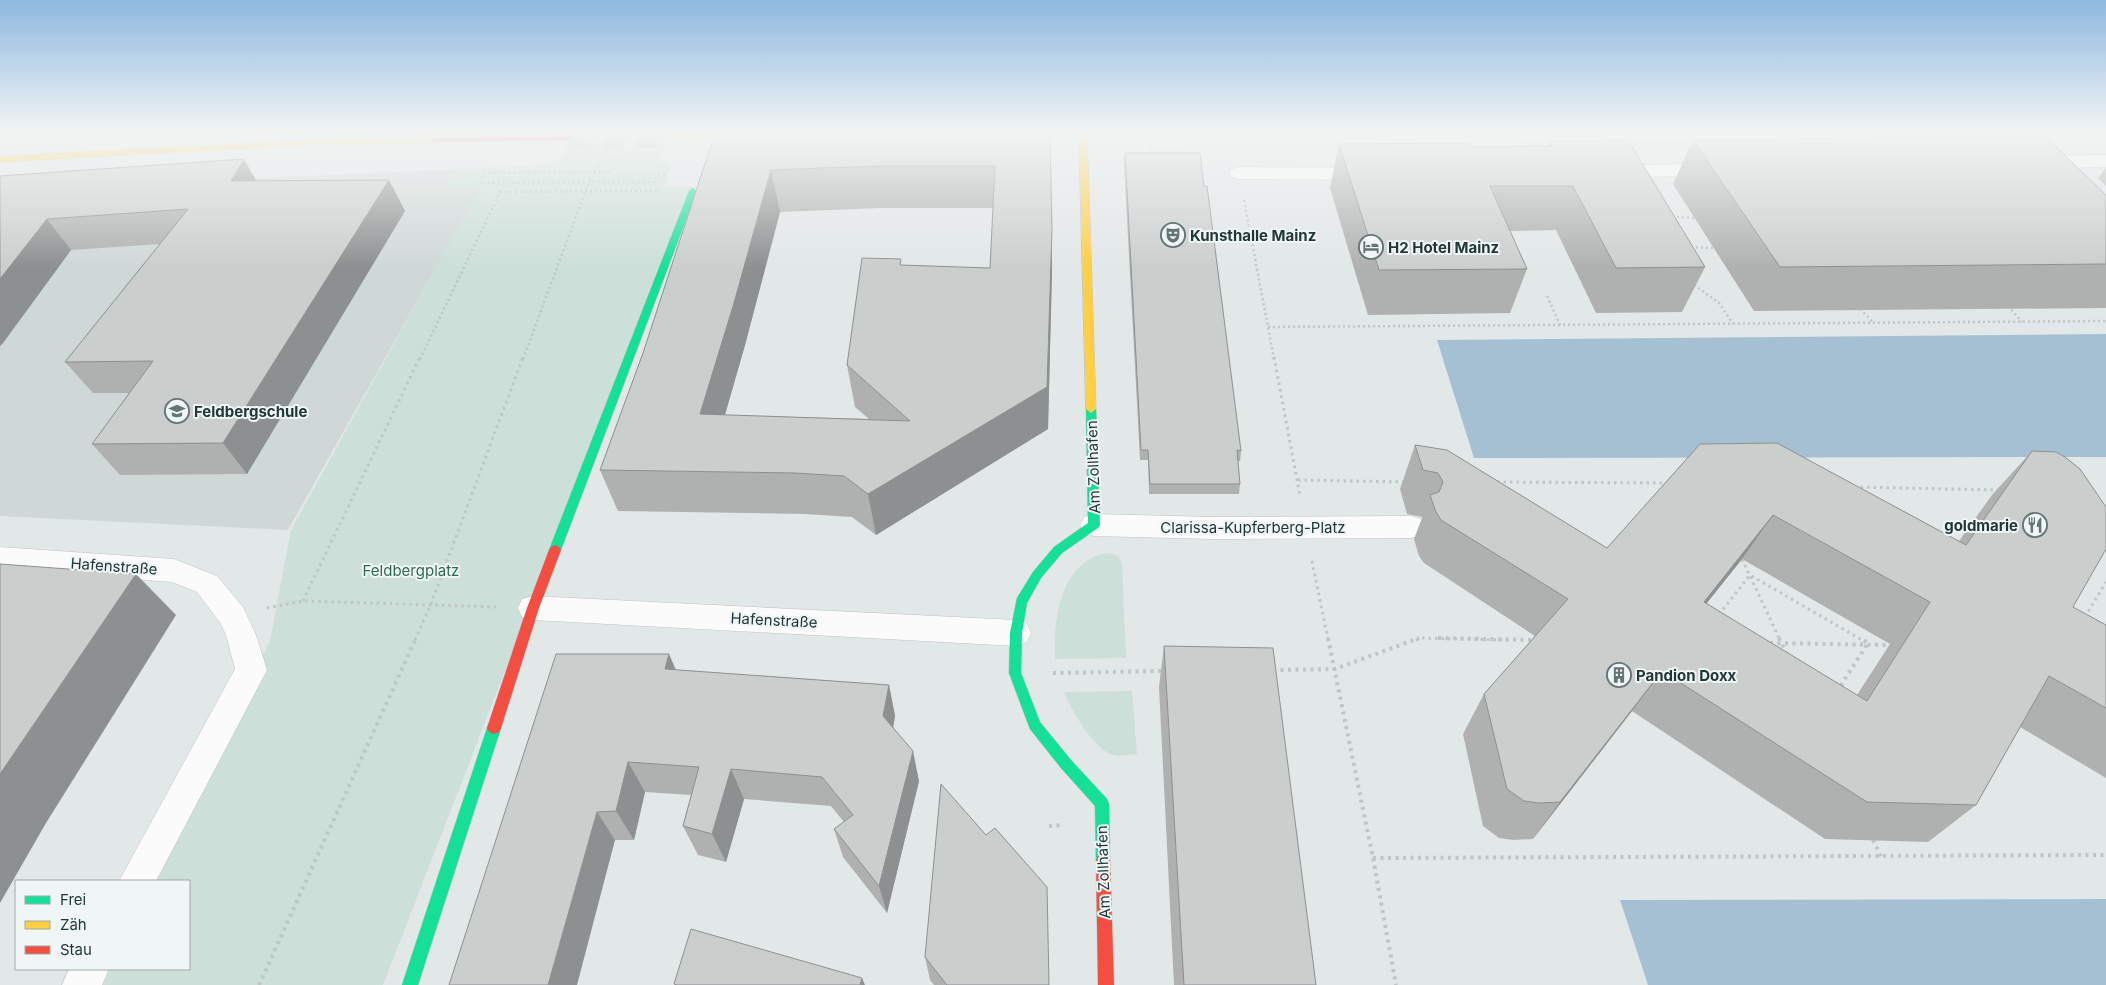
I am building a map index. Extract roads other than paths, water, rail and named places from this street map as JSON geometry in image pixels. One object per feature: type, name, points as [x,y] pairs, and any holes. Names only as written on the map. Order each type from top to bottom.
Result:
[{"type":"street","name":"Am Zollhafen","points":[[1083,176],[1094,525],[1058,550],[1037,575],[1021,602],[1016,633],[1015,673],[1035,725],[1066,764],[1102,804],[1106,985]]},
{"type":"street","points":[[410,985],[533,608],[693,191]]},
{"type":"street","name":"Clarissa-Kupferberg-Platz","points":[[1094,525],[1305,528],[1411,526]]},
{"type":"street","name":"Hafenstraße","points":[[0,558],[174,571],[207,584],[225,607],[241,635],[251,670],[138,880]]},
{"type":"street","name":"Hafenstraße","points":[[533,608],[1016,633]]},
{"type":"street","points":[[81,985],[89,970]]},
{"type":"water","points":[[2106,334],[2106,457],[1474,458],[1437,340]]},
{"type":"water","points":[[2106,899],[2106,985],[1648,985],[1620,900]]},
{"type":"place","name":"Kunsthalle Mainz","points":[[1173,235]]},
{"type":"place","name":"H2 Hotel Mainz","points":[[1371,247]]},
{"type":"place","name":"Feldbergschule","points":[[177,411]]},
{"type":"place","name":"goldmarie","points":[[2035,525]]},
{"type":"place","name":"Pandion Doxx","points":[[1619,675]]},
{"type":"park label","name":"Feldbergplatz","points":[[411,570]]}]
